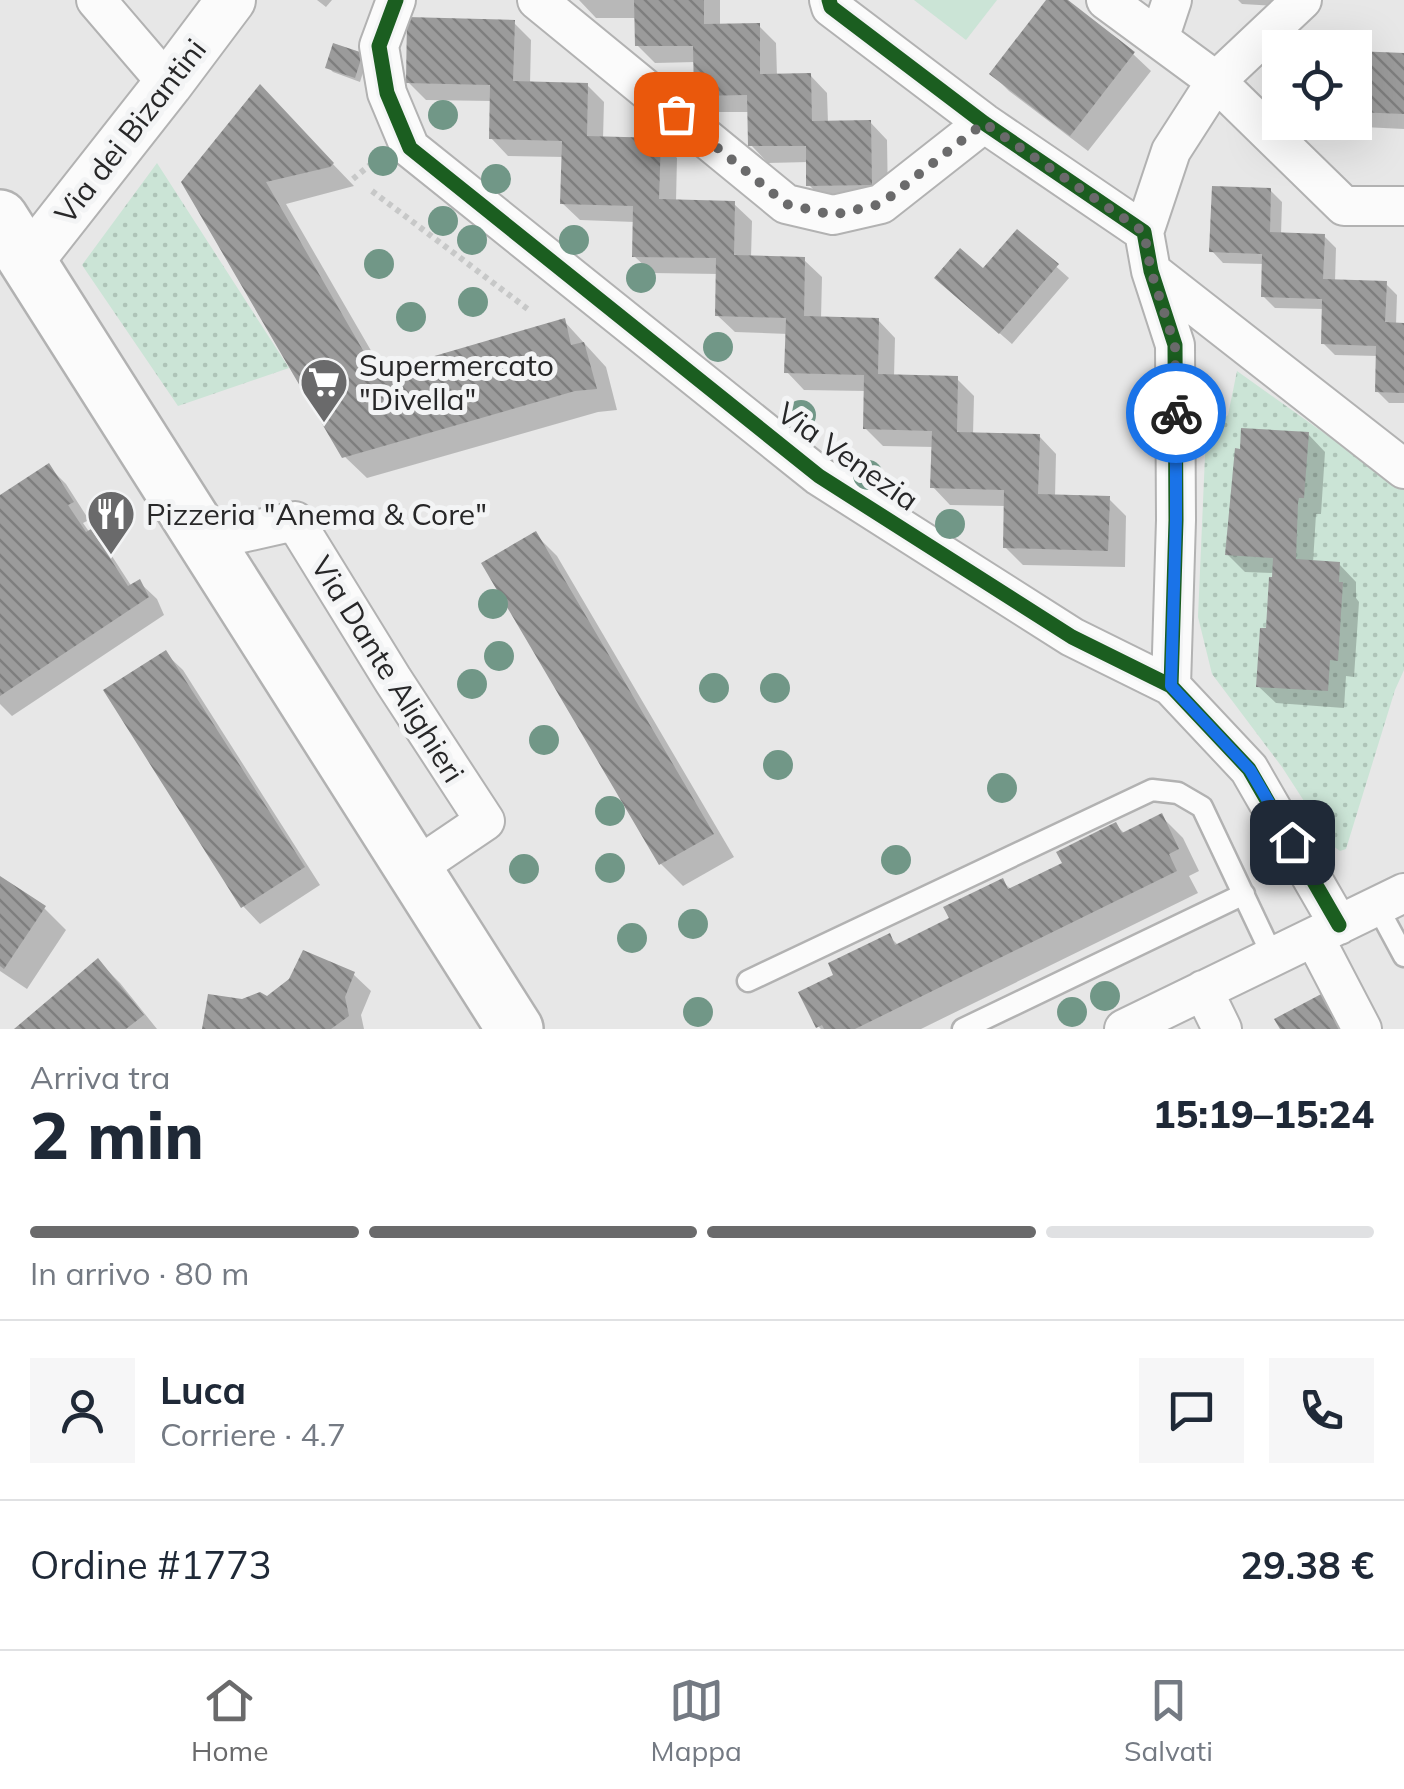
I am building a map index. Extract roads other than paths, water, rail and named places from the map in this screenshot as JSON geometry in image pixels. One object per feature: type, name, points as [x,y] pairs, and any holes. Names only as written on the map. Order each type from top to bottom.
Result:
[{"type":"main road","points":[[14,240],[515,1029]]},
{"type":"street","points":[[96,0],[168,84]]},
{"type":"street","name":"Via dei Bizantini","points":[[14,240],[168,84],[231,0]]},
{"type":"street","name":"Via Venezia","points":[[396,0],[379,46],[387,93],[410,148],[819,476],[1072,637],[1171,686],[1250,770],[1326,931],[1362,1029]]},
{"type":"street","points":[[537,0],[786,204],[833,215],[881,204],[984,123]]},
{"type":"street","points":[[829,0],[984,123],[1144,232]]},
{"type":"street","points":[[1106,0],[1216,81],[1344,206],[1404,206]]},
{"type":"street","points":[[1159,39],[1172,0]]},
{"type":"street","points":[[1171,686],[1176,520],[1175,346],[1151,271],[1144,232],[1171,151],[1216,81],[1302,0]]},
{"type":"street","points":[[1151,271],[1404,469]]},
{"type":"street","name":"Via Dante Alighieri","points":[[206,541],[295,521],[485,821],[414,869]]},
{"type":"street","points":[[1124,1029],[1391,900]]},
{"type":"street","points":[[1203,990],[1222,1029]]},
{"type":"lane","points":[[748,982],[1152,790],[1178,792],[1202,807],[1274,957]]},
{"type":"lane","points":[[963,1029],[1244,894]]},
{"type":"lane","points":[[1391,900],[1404,956]]},
{"type":"place","name":"Supermercato \"Divella\"","points":[[324,424]]},
{"type":"place","name":"Pizzeria \"Anema & Core\"","points":[[111,556]]}]
